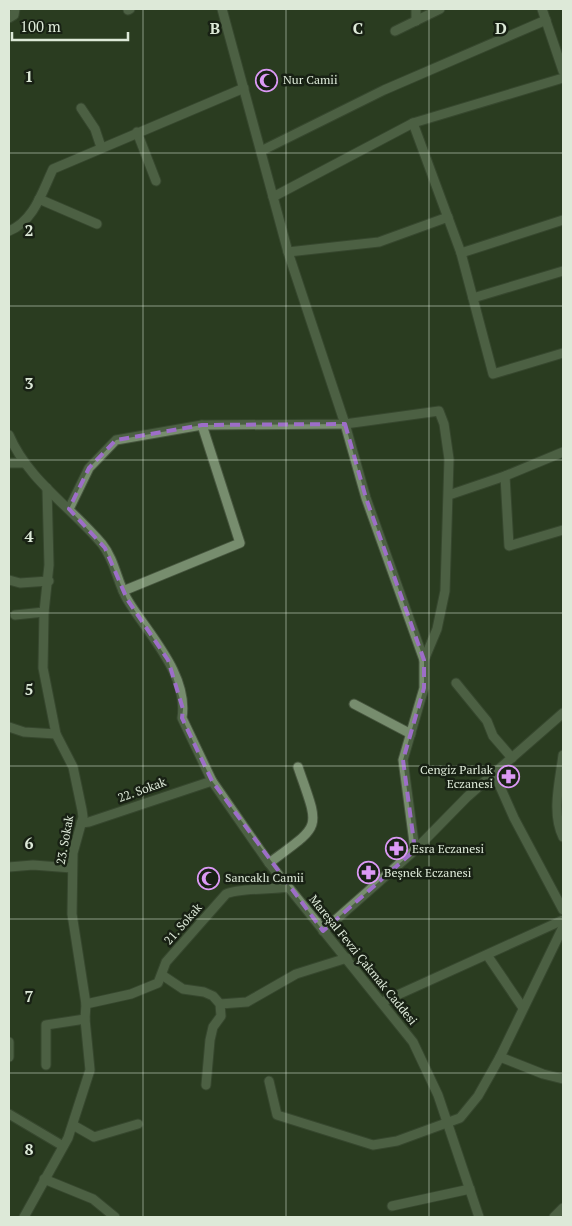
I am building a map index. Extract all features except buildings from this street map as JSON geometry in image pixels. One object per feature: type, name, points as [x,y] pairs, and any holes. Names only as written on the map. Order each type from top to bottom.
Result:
[{"type":"street","points":[[9,18],[14,15],[15,9]]},
{"type":"street","points":[[222,9],[288,252],[345,424],[366,498],[424,660],[424,688],[403,760],[415,850]]},
{"type":"street","points":[[416,9],[416,21]]},
{"type":"street","points":[[395,31],[440,9]]},
{"type":"street","points":[[542,9],[563,71]]},
{"type":"street","points":[[261,151],[384,90],[546,20]]},
{"type":"street","points":[[273,197],[413,123],[563,78]]},
{"type":"street","points":[[9,231],[16,228],[29,216],[53,169],[101,147],[244,88]]},
{"type":"street","points":[[81,108],[94,129],[101,147]]},
{"type":"street","points":[[413,123],[461,253],[493,374],[563,353]]},
{"type":"street","points":[[137,132],[156,181]]},
{"type":"street","points":[[39,199],[97,224]]},
{"type":"street","points":[[288,252],[379,242],[448,216]]},
{"type":"street","points":[[461,253],[563,220]]},
{"type":"street","points":[[473,298],[563,271]]},
{"type":"street","points":[[69,509],[89,468],[116,440],[202,426],[345,424],[439,411],[444,424],[449,459],[450,495],[445,591],[437,629],[424,660]]},
{"type":"street","points":[[123,591],[240,543],[202,426]]},
{"type":"street","name":"Mareşal Fevzi Çakmak Caddesi","points":[[9,435],[23,464],[105,548],[123,591],[168,660],[183,709],[182,718],[212,781],[269,863],[413,1042],[438,1095],[479,1217]]},
{"type":"street","points":[[450,495],[505,476],[563,452]]},
{"type":"street","points":[[9,463],[23,464]]},
{"type":"street","points":[[505,476],[509,546],[563,530]]},
{"type":"street","name":"23. Sokak","points":[[24,1217],[64,1146],[73,1126],[90,1070],[85,1019],[86,1004],[72,914],[73,853],[81,823],[82,810],[73,768],[56,734],[43,668],[44,612],[49,581],[47,488]]},
{"type":"street","points":[[9,580],[20,583],[49,581]]},
{"type":"street","points":[[15,615],[44,612]]},
{"type":"street","points":[[456,683],[487,721],[492,736],[512,758]]},
{"type":"street","points":[[354,704],[411,734]]},
{"type":"street","points":[[322,931],[415,850],[494,773],[563,712]]},
{"type":"street","points":[[9,727],[24,732],[56,734]]},
{"type":"street","points":[[563,755],[558,822],[563,837]]},
{"type":"street","points":[[269,863],[305,836],[314,826],[314,815],[298,767]]},
{"type":"street","points":[[494,773],[514,818],[563,910]]},
{"type":"street","name":"22. Sokak","points":[[81,823],[212,781]]},
{"type":"street","points":[[9,867],[33,865],[72,868]]},
{"type":"street","name":"21. Sokak","points":[[86,1004],[131,994],[158,983],[166,962],[226,894],[234,890],[265,891],[288,887]]},
{"type":"street","points":[[382,1002],[563,920]]},
{"type":"street","points":[[269,1080],[277,1115],[373,1145],[396,1141],[460,1118],[478,1096],[500,1057],[523,1008],[559,944],[563,927]]},
{"type":"street","points":[[487,955],[523,1008]]},
{"type":"street","points":[[220,1004],[247,1002],[296,974],[347,958]]},
{"type":"street","points":[[162,975],[183,989],[204,992],[213,996],[220,1004],[221,1016],[213,1027],[210,1040],[206,1085]]},
{"type":"street","points":[[46,1065],[46,1025],[85,1019]]},
{"type":"street","points":[[9,1042],[9,1057]]},
{"type":"street","points":[[500,1057],[543,1074],[563,1079]]},
{"type":"street","points":[[9,1114],[64,1146]]},
{"type":"street","points":[[73,1126],[94,1137],[138,1124]]},
{"type":"street","points":[[44,1179],[93,1199],[115,1217]]},
{"type":"street","points":[[392,1206],[470,1188]]},
{"type":"street","points":[[554,1217],[563,1208]]},
{"type":"highlighted area","points":[[345,424],[366,498],[424,660],[424,688],[403,760],[415,850],[323,931],[212,781],[182,718],[183,709],[168,660],[127,599],[105,548],[69,509],[89,468],[116,440],[202,425]]},
{"type":"place","name":"Nur Camii","points":[[267,80]]},
{"type":"place","name":"Cengiz Parlak Eczanesi","points":[[509,777]]},
{"type":"place","name":"Esra Eczanesi","points":[[396,849]]},
{"type":"place","name":"Beşnek Eczanesi","points":[[368,873]]},
{"type":"place","name":"Sancaklı Camii","points":[[209,878]]}]
